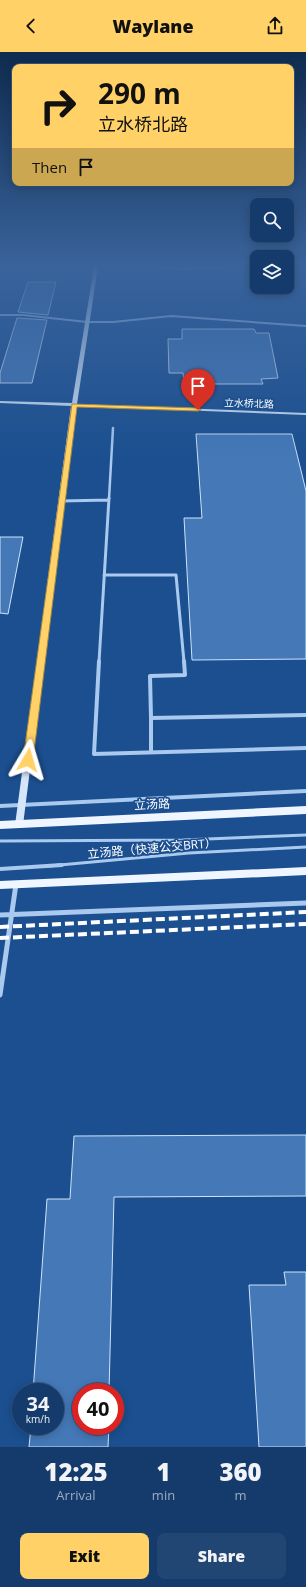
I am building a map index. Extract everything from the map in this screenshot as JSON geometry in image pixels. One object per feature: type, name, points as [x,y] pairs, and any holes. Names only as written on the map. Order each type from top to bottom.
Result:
[{"type":"main road","name":"立汤路","points":[[0,825],[306,810]]},
{"type":"main road","points":[[0,885],[306,871]]},
{"type":"street","points":[[19,825],[61,501],[85,332]]},
{"type":"street","name":"立水桥北路","points":[[0,402],[306,414]]},
{"type":"street","points":[[113,428],[94,754],[306,748]]},
{"type":"street","points":[[61,501],[109,500]]},
{"type":"street","points":[[104,575],[176,575],[185,675],[150,676],[151,752]]},
{"type":"street","points":[[151,718],[306,715]]},
{"type":"street","name":"立汤路","points":[[0,806],[306,791]]},
{"type":"street","points":[[0,995],[16,884]]},
{"type":"street","points":[[0,914],[306,903]]},
{"type":"lane","name":"立汤路（快速公交BRT）","points":[[0,841],[183,840],[306,835]]},
{"type":"lane","name":"立汤路（快速公交BRT）","points":[[0,869],[55,866],[189,853],[306,847]]},
{"type":"building","points":[[13,332],[44,332],[32,383],[0,383],[0,373]]},
{"type":"building","points":[[182,332],[269,333],[278,378],[261,379],[263,384],[184,384],[183,373],[169,373],[168,339],[182,339]]},
{"type":"building","points":[[196,434],[292,434],[306,491],[306,659],[192,660],[184,518],[202,518]]},
{"type":"building","points":[[0,537],[23,537],[8,614],[0,613]]},
{"type":"building","points":[[306,1135],[306,1196],[114,1197],[109,1383],[72,1383],[72,1435],[109,1435],[108,1447],[29,1447],[30,1435],[64,1435],[64,1383],[34,1383],[47,1199],[70,1199],[74,1136]]},
{"type":"building","points":[[284,1272],[306,1272],[306,1447],[259,1447],[249,1285],[286,1285]]},
{"type":"railway","points":[[0,927],[306,912]]},
{"type":"railway","points":[[0,938],[306,924]]},
{"type":"route","points":[[28,760],[74,405],[198,410]]}]
